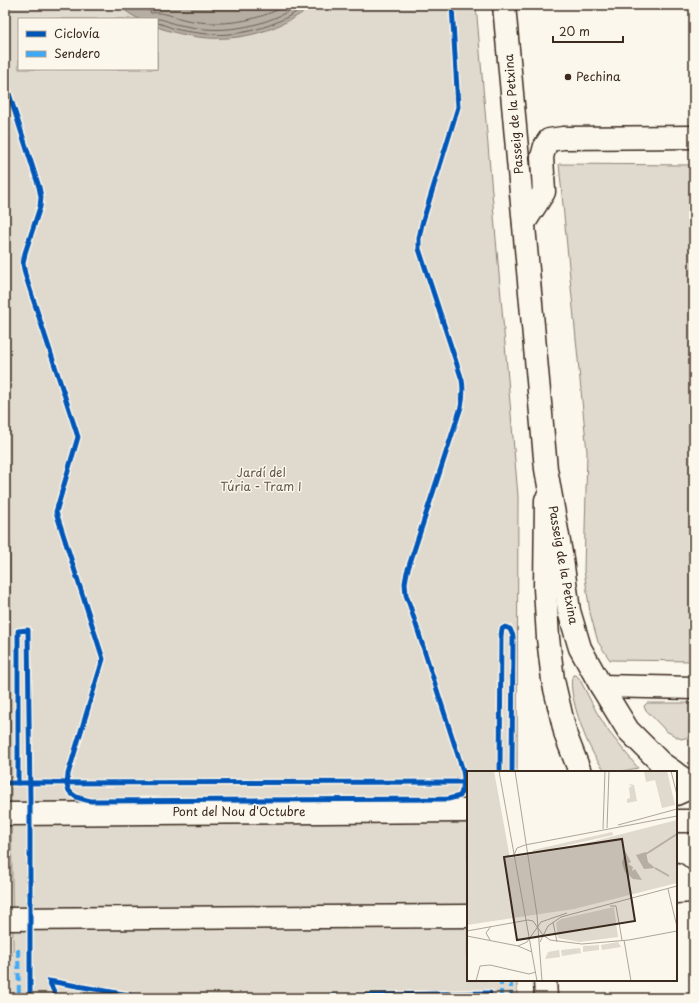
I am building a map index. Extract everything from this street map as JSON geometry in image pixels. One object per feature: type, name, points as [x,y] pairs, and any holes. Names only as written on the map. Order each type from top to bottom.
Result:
[{"type":"main road","name":"Passeig de la Petxina","points":[[504,5],[546,469],[562,559],[569,611],[580,648],[628,730],[661,763],[672,771]]},
{"type":"main road","name":"Passeig de la Petxina","points":[[524,223],[544,192],[542,157],[548,140],[563,138],[694,137]]},
{"type":"main road","name":"Passeig de la Petxina","points":[[546,469],[545,588],[553,680],[566,736],[580,771]]},
{"type":"main road","points":[[601,686],[694,688]]},
{"type":"main road","name":"Passeig de la Petxina","points":[[677,774],[694,786]]},
{"type":"main road","points":[[677,794],[694,786]]},
{"type":"main road","name":"Pont del Nou d'Octubre","points":[[8,814],[467,811]]},
{"type":"main road","points":[[677,821],[694,821]]},
{"type":"main road","points":[[677,875],[694,890]]},
{"type":"main road","points":[[677,892],[694,890]]},
{"type":"main road","points":[[8,919],[467,916]]},
{"type":"main road","points":[[545,981],[546,998]]},
{"type":"green space","name":"Jardí del Túria - Tram I","points":[[5,5],[476,5],[518,496],[517,771],[467,771],[467,981],[517,981],[517,998],[5,998],[5,956],[12,955],[13,949],[10,543],[5,487]]},
{"type":"green space","points":[[559,164],[694,165],[694,661],[610,660],[598,642],[590,613],[584,570],[587,452]]},
{"type":"green space","points":[[573,675],[576,675],[579,678],[609,732],[638,768],[624,771],[606,771],[602,767],[588,743],[580,723],[574,701],[571,681]]},
{"type":"green space","points":[[647,703],[694,703],[694,735],[681,739],[666,731],[645,709],[644,706]]},
{"type":"water","points":[[118,5],[314,5],[295,17],[257,33],[238,37],[219,38],[199,37],[178,33],[158,27],[158,18],[137,18]]},
{"type":"marked path","points":[[18,949],[19,998]]},
{"type":"marked path","points":[[501,981],[501,998]]},
{"type":"marked path","points":[[511,981],[511,998]]},
{"type":"cycle path","points":[[5,81],[41,197],[40,207],[25,253],[23,264],[25,274],[78,437],[56,512],[103,659],[68,774],[68,789],[76,797],[91,801],[448,799],[460,796],[464,784],[463,771],[406,595],[405,583],[407,572],[461,407],[463,394],[462,380],[419,249],[419,238],[422,224],[458,107],[452,5]]},
{"type":"cycle path","points":[[500,771],[501,636],[502,629],[505,627],[510,629],[513,636],[512,771]]},
{"type":"cycle path","points":[[18,783],[18,631],[28,630],[30,998]]},
{"type":"cycle path","points":[[5,783],[467,782]]},
{"type":"cycle path","points":[[57,998],[49,981],[146,998]]},
{"type":"cycle path","points":[[241,998],[490,993]]},
{"type":"place","name":"Pechina","points":[[568,77]]}]
